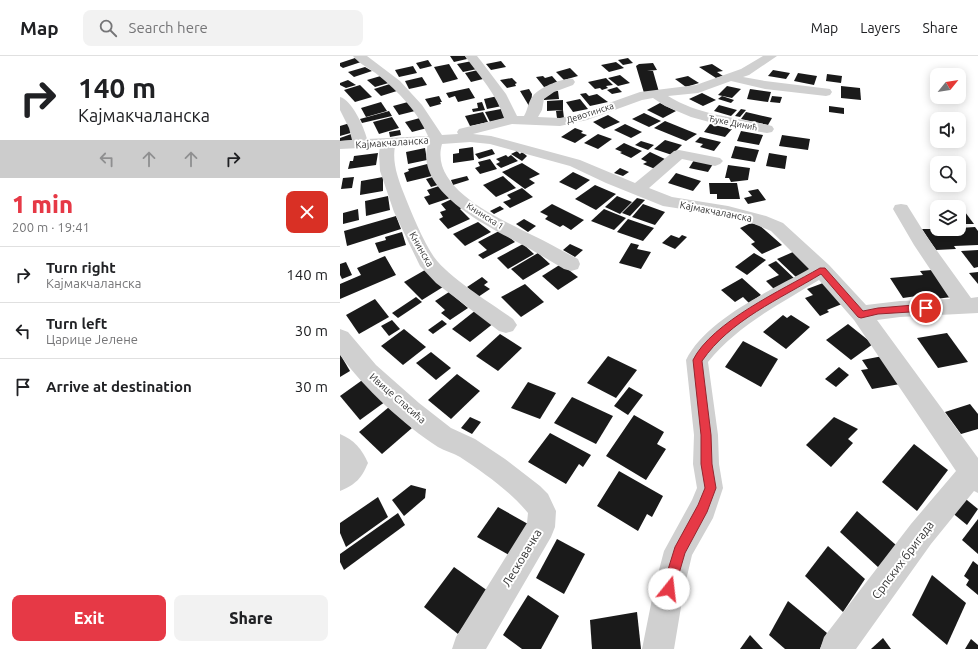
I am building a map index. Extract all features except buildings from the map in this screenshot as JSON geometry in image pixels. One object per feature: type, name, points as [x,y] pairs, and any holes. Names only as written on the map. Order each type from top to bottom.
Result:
[{"type":"street","points":[[359,56],[384,72],[409,96],[441,139]]},
{"type":"street","points":[[471,56],[503,97],[512,120]]},
{"type":"street","name":"Девотинска","points":[[441,139],[512,120],[530,120],[554,123],[565,121],[582,117],[628,100],[698,89],[732,78],[752,69],[771,56]]},
{"type":"street","name":"Девотинска","points":[[732,78],[765,85],[826,92]]},
{"type":"street","points":[[530,120],[535,110],[538,97],[550,89],[569,82]]},
{"type":"street","name":"Ђуке Динић","points":[[657,95],[680,107],[709,119],[767,129]]},
{"type":"street","points":[[340,101],[345,106],[359,133],[360,145]]},
{"type":"street","name":"Кајмакчаланска","points":[[340,145],[441,139],[482,139],[503,142],[575,163],[612,180],[669,202],[728,211],[770,223],[794,242],[822,270],[861,314],[975,477]]},
{"type":"street","name":"Книнска 1","points":[[441,139],[434,148],[435,162],[442,180],[458,198],[478,213],[500,226],[571,264]]},
{"type":"street","name":"Книнска","points":[[388,142],[386,153],[388,172],[402,212],[427,261],[443,278],[506,325]]},
{"type":"street","points":[[637,190],[679,154],[715,161]]},
{"type":"street","points":[[901,209],[920,240],[972,306]]},
{"type":"street","points":[[658,649],[669,589],[679,551],[703,508],[710,488],[706,464],[706,435],[697,360],[705,349],[721,333],[749,313],[822,270]]},
{"type":"street","points":[[861,314],[900,309],[972,306]]},
{"type":"street","name":"Ивице Спасића","points":[[340,338],[361,365],[387,391],[438,432],[457,445],[466,447]]},
{"type":"street","points":[[340,446],[355,463],[352,469],[340,478]]},
{"type":"street","name":"Лесковачка","points":[[466,447],[526,491],[538,503],[542,512],[541,527],[468,649]]},
{"type":"street","name":"Српских бригада","points":[[836,649],[921,534],[975,477]]},
{"type":"route","points":[[669,589],[679,551],[703,508],[710,488],[706,464],[706,435],[697,360],[705,349],[721,333],[749,313],[822,270],[861,314],[878,311],[926,308]]}]
